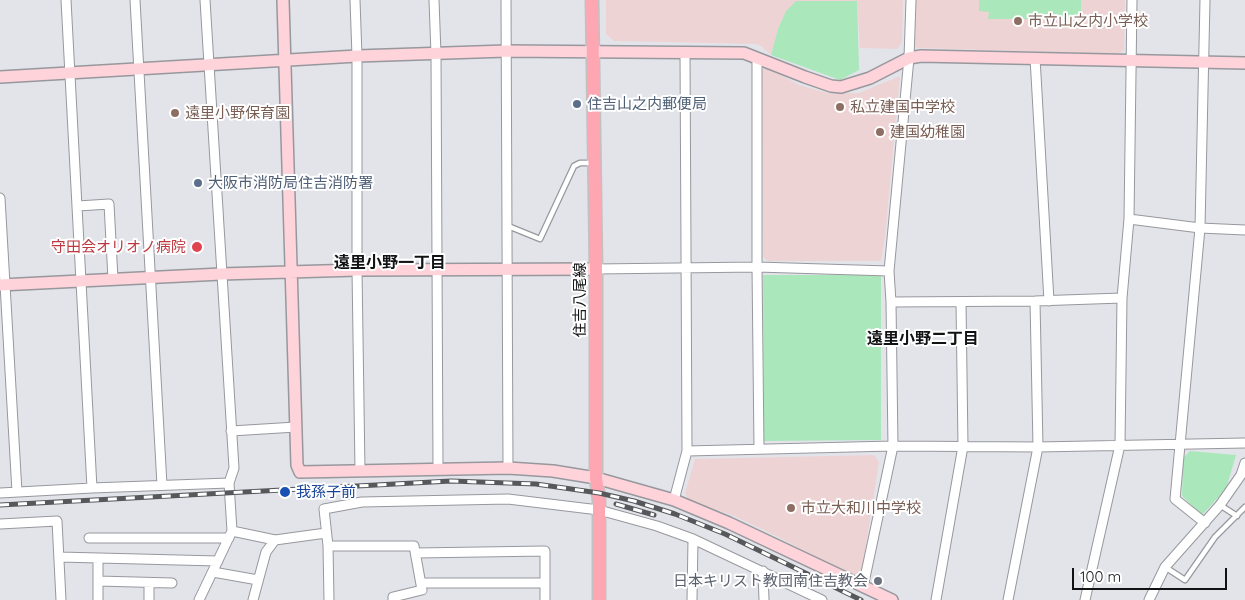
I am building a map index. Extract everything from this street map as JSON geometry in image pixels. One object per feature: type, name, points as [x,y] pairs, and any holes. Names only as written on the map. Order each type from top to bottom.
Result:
[{"type":"main road","name":"住吉八尾線","points":[[592,0],[596,269],[596,478],[599,493],[599,600]]},
{"type":"street","points":[[66,0],[92,488]]},
{"type":"street","points":[[135,0],[162,485]]},
{"type":"street","points":[[199,600],[230,534],[229,483],[234,468],[205,0]]},
{"type":"street","points":[[283,0],[297,465],[300,472],[508,468],[553,471],[596,478],[674,500],[730,523],[892,600]]},
{"type":"street","points":[[355,0],[360,470]]},
{"type":"street","points":[[434,0],[436,54],[438,468]]},
{"type":"street","points":[[506,0],[508,468]]},
{"type":"street","points":[[863,587],[892,446],[889,271],[909,58],[911,0]]},
{"type":"street","points":[[1085,600],[1120,445],[1122,298],[1129,219],[1132,0]]},
{"type":"street","points":[[1205,0],[1200,228],[1175,498],[1205,523]]},
{"type":"street","points":[[0,77],[357,56],[506,51],[744,53],[831,86],[841,87],[870,78],[909,58],[921,56],[1245,63]]},
{"type":"street","points":[[674,500],[687,451],[685,52]]},
{"type":"street","points":[[757,58],[759,450]]},
{"type":"street","points":[[1035,58],[1049,300]]},
{"type":"street","points":[[0,198],[3,285],[17,492]]},
{"type":"street","points":[[78,206],[109,204],[113,279]]},
{"type":"street","points":[[1129,219],[1200,228],[1245,230]]},
{"type":"street","points":[[3,285],[221,274],[436,268],[757,267],[889,271]]},
{"type":"street","points":[[891,302],[1122,298]]},
{"type":"street","points":[[1008,600],[1038,447],[1035,301]]},
{"type":"street","points":[[936,600],[962,446],[961,302]]},
{"type":"street","points":[[231,431],[296,426]]},
{"type":"street","points":[[687,451],[892,446],[1038,447],[1245,443]]},
{"type":"street","points":[[1149,600],[1165,567],[1220,505],[1241,475],[1245,463]]},
{"type":"street","points":[[0,493],[229,483]]},
{"type":"street","points":[[329,600],[328,546],[324,510],[362,502],[508,499],[599,510],[657,526],[692,539],[822,600]]},
{"type":"street","points":[[0,524],[57,521],[61,600]]},
{"type":"street","points":[[89,538],[230,534],[275,540],[326,533]]},
{"type":"street","points":[[692,539],[692,600]]},
{"type":"street","points":[[253,600],[266,552],[275,540]]},
{"type":"street","points":[[328,546],[414,546],[422,590],[394,597],[393,600]]},
{"type":"street","points":[[416,553],[545,551],[546,600]]},
{"type":"street","points":[[59,557],[218,562]]},
{"type":"street","points":[[98,558],[98,600]]},
{"type":"street","points":[[763,571],[764,600]]},
{"type":"street","points":[[213,572],[258,580]]},
{"type":"street","points":[[98,581],[172,583]]},
{"type":"street","points":[[149,582],[149,600]]},
{"type":"street","points":[[421,582],[545,583]]},
{"type":"lane","points":[[508,225],[540,239],[574,166],[580,163],[594,162]]},
{"type":"lane","points":[[1220,505],[1237,516]]},
{"type":"lane","points":[[1165,567],[1184,580],[1215,537],[1245,506]]},
{"type":"shaded area","points":[[606,0],[903,0],[902,42],[897,49],[860,48],[857,1],[797,1],[786,11],[778,29],[771,55],[761,46],[755,44],[614,41],[606,34]]},
{"type":"shaded area","name":"市立山之内小学校","points":[[912,0],[1125,0],[1124,50],[1118,54],[916,48],[911,43]]},
{"type":"shaded area","points":[[766,67],[799,85],[828,93],[859,93],[900,76],[885,237],[881,261],[768,261],[763,257],[762,71]]},
{"type":"shaded area","name":"市立大和川中学校","points":[[874,455],[879,462],[862,570],[855,577],[734,516],[688,500],[685,493],[695,459]]},
{"type":"green space","points":[[979,0],[1081,0],[1081,19],[988,19],[989,12],[979,11]]},
{"type":"green space","points":[[796,1],[857,1],[859,70],[840,80],[771,55],[778,29],[786,11]]},
{"type":"green space","points":[[763,275],[881,275],[881,440],[764,441]]},
{"type":"green space","points":[[1190,451],[1236,455],[1226,489],[1202,515],[1182,496],[1183,458]]},
{"type":"railway","points":[[0,505],[451,481],[536,484],[599,493],[634,501],[675,514],[725,534],[861,600]]},
{"type":"railway","points":[[616,504],[654,515]]},
{"type":"place","name":"市立山之内小学校","points":[[1018,21]]},
{"type":"place","name":"住吉山之内郵便局","points":[[577,104]]},
{"type":"place","name":"私立建国中学校","points":[[840,107]]},
{"type":"place","name":"遠里小野保育園","points":[[175,113]]},
{"type":"place","name":"建国幼稚園","points":[[880,132]]},
{"type":"place","name":"大阪市消防局住吉消防署","points":[[198,183]]},
{"type":"place","name":"守田会オリオノ病院","points":[[197,247]]},
{"type":"place","name":"我孫子前","points":[[285,492]]},
{"type":"place","name":"市立大和川中学校","points":[[791,508]]},
{"type":"place","name":"日本キリスト教団南住吉教会","points":[[878,581]]},
{"type":"district","name":"遠里小野一丁目","points":[[390,263]]},
{"type":"district","name":"遠里小野二丁目","points":[[923,339]]}]
